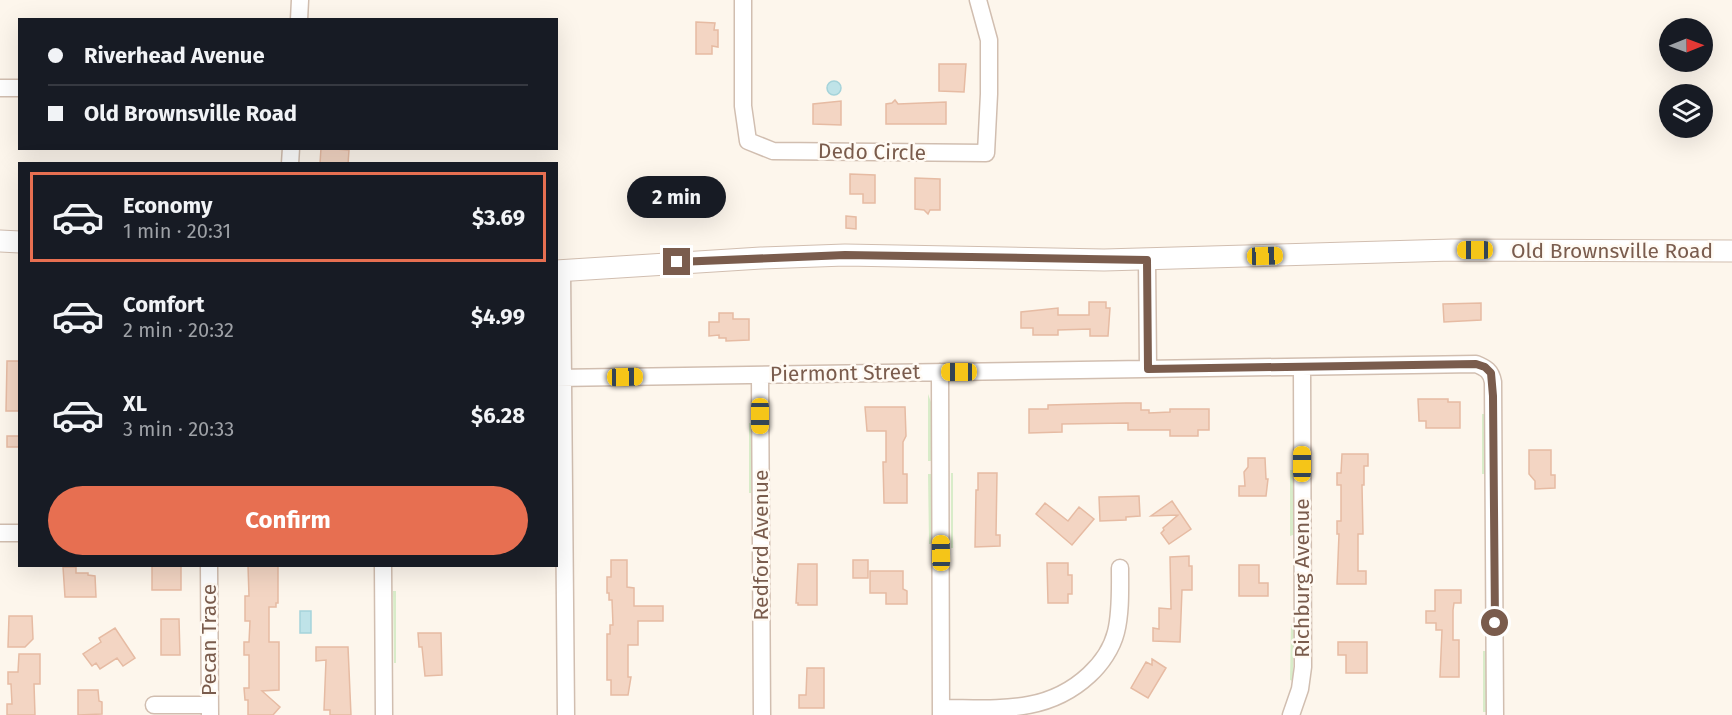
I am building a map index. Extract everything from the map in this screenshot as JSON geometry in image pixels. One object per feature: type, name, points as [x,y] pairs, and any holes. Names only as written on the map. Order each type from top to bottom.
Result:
[{"type":"street","points":[[299,18],[300,0]]},
{"type":"street","name":"Dedo Circle","points":[[743,0],[743,106],[748,141],[773,151],[986,153],[990,49],[985,20],[978,0]]},
{"type":"street","points":[[0,88],[18,88]]},
{"type":"street","points":[[0,241],[18,242]]},
{"type":"street","name":"Old Brownsville Road","points":[[559,271],[749,258],[845,255],[1147,260],[1452,250],[1732,251]]},
{"type":"street","points":[[1147,260],[1148,369]]},
{"type":"street","points":[[559,271],[566,715]]},
{"type":"street","name":"Piermont Street","points":[[560,378],[1476,364],[1485,367],[1491,373],[1494,420],[1495,715]]},
{"type":"street","name":"Richburg Avenue","points":[[1291,715],[1300,689],[1303,667],[1302,367]]},
{"type":"street","points":[[940,372],[941,712],[1033,705],[1062,696],[1073,689],[1100,663],[1116,633],[1120,606],[1120,568]]},
{"type":"street","name":"Redford Avenue","points":[[760,375],[762,715]]},
{"type":"street","points":[[0,533],[18,533]]},
{"type":"street","name":"Pecan Trace","points":[[209,567],[209,710]]},
{"type":"street","points":[[383,567],[384,715]]},
{"type":"street","points":[[154,705],[209,710]]},
{"type":"green space","points":[[928,394],[931,402],[931,461],[928,461]]},
{"type":"green space","points":[[1482,414],[1485,414],[1485,474],[1482,474]]},
{"type":"green space","points":[[749,423],[751,423],[751,493],[749,493]]},
{"type":"green space","points":[[1290,470],[1293,470],[1293,535],[1290,536]]},
{"type":"green space","points":[[951,473],[953,473],[953,548],[951,548]]},
{"type":"green space","points":[[928,474],[931,474],[931,544],[929,544]]},
{"type":"green space","points":[[393,591],[396,591],[396,663],[394,663]]},
{"type":"green space","points":[[1291,624],[1294,624],[1293,681],[1290,680]]},
{"type":"green space","points":[[1483,651],[1486,651],[1486,712],[1483,712]]},
{"type":"water","points":[[831,81],[837,81],[841,88],[837,95],[831,95],[827,91],[827,85]]},
{"type":"water","points":[[300,611],[311,611],[311,633],[300,633]]},
{"type":"building","points":[[696,22],[715,23],[714,30],[718,30],[718,47],[712,46],[712,54],[696,54]]},
{"type":"building","points":[[939,64],[966,64],[964,92],[939,91]]},
{"type":"building","points":[[895,100],[898,104],[946,102],[946,124],[886,124],[886,104]]},
{"type":"building","points":[[841,101],[841,125],[813,124],[813,104]]},
{"type":"building","points":[[321,150],[349,150],[348,162],[320,162]]},
{"type":"building","points":[[850,174],[875,175],[875,203],[863,203],[863,194],[850,194]]},
{"type":"building","points":[[915,178],[940,179],[940,210],[930,210],[928,214],[924,210],[915,209]]},
{"type":"building","points":[[846,216],[856,217],[856,229],[846,228]]},
{"type":"building","points":[[1089,302],[1106,302],[1106,308],[1110,308],[1108,336],[1090,336],[1090,329],[1058,330],[1058,335],[1033,335],[1033,328],[1021,328],[1021,312],[1058,308],[1058,315],[1089,315]]},
{"type":"building","points":[[1481,303],[1481,320],[1444,322],[1443,304]]},
{"type":"building","points":[[719,313],[733,313],[733,319],[749,319],[749,340],[726,341],[726,338],[719,338],[719,335],[709,336],[709,322],[719,322]]},
{"type":"building","points":[[7,361],[18,361],[18,411],[6,411]]},
{"type":"building","points":[[1418,399],[1448,399],[1448,402],[1460,402],[1460,428],[1426,428],[1426,421],[1419,421]]},
{"type":"building","points":[[1141,403],[1141,410],[1149,410],[1149,413],[1170,412],[1170,409],[1209,409],[1209,430],[1198,430],[1198,436],[1170,436],[1170,430],[1128,430],[1128,423],[1062,424],[1062,432],[1029,433],[1029,409],[1048,409],[1048,405]]},
{"type":"building","points":[[865,407],[905,407],[906,436],[903,442],[903,474],[907,474],[907,503],[884,503],[883,462],[886,462],[886,431],[867,431]]},
{"type":"building","points":[[7,436],[18,436],[18,447],[7,447]]},
{"type":"building","points":[[1529,450],[1551,450],[1551,475],[1555,475],[1555,488],[1535,489],[1535,481],[1529,474]]},
{"type":"building","points":[[1342,454],[1368,454],[1368,466],[1364,466],[1364,485],[1362,485],[1363,534],[1358,534],[1358,571],[1366,571],[1366,584],[1337,584],[1339,534],[1337,534],[1337,521],[1341,521],[1341,485],[1337,485],[1337,473],[1341,473]]},
{"type":"building","points":[[1248,458],[1265,458],[1266,479],[1268,479],[1266,496],[1239,496],[1239,486],[1245,486],[1244,472],[1248,467]]},
{"type":"building","points":[[978,473],[997,473],[996,535],[1000,535],[1000,546],[975,547]]},
{"type":"building","points":[[1139,496],[1140,516],[1126,517],[1126,520],[1100,521],[1099,497]]},
{"type":"building","points":[[1172,501],[1191,529],[1169,544],[1161,533],[1163,528],[1178,515],[1151,516]]},
{"type":"building","points":[[1045,503],[1068,521],[1079,507],[1094,519],[1072,545],[1036,514]]},
{"type":"building","points":[[1189,556],[1189,566],[1192,566],[1192,590],[1182,590],[1180,642],[1153,641],[1153,628],[1159,629],[1159,608],[1171,609],[1170,557]]},
{"type":"building","points":[[611,560],[627,560],[627,587],[634,588],[634,606],[663,606],[663,621],[638,621],[638,645],[628,645],[628,677],[631,677],[628,695],[611,695],[611,680],[607,680],[607,634],[610,634],[610,625],[613,625],[612,600],[609,600],[609,593],[607,593],[607,577],[611,577]]},
{"type":"building","points":[[853,560],[868,560],[868,578],[853,578]]},
{"type":"building","points":[[1047,563],[1068,563],[1068,575],[1072,575],[1072,594],[1068,594],[1068,603],[1048,603]]},
{"type":"building","points":[[798,564],[817,564],[817,605],[798,605],[796,603]]},
{"type":"building","points":[[1239,565],[1259,565],[1259,583],[1268,583],[1268,596],[1239,596]]},
{"type":"building","points":[[63,567],[76,567],[76,573],[88,573],[88,575],[95,576],[96,597],[65,597]]},
{"type":"building","points":[[152,567],[181,567],[181,590],[152,590]]},
{"type":"building","points":[[248,567],[278,567],[278,603],[276,607],[269,607],[269,642],[279,642],[279,690],[262,691],[280,707],[273,715],[248,715],[248,700],[245,700],[244,688],[249,688],[249,655],[244,655],[244,642],[249,642],[250,621],[245,621],[245,596],[249,596]]},
{"type":"building","points":[[870,571],[903,571],[903,589],[907,591],[907,604],[886,604],[886,593],[870,593]]},
{"type":"building","points":[[1435,590],[1461,590],[1461,603],[1454,603],[1453,610],[1453,640],[1459,640],[1459,677],[1440,677],[1442,630],[1436,630],[1436,623],[1426,623],[1426,611],[1435,611]]},
{"type":"building","points":[[9,616],[32,616],[33,639],[25,647],[8,647]]},
{"type":"building","points":[[161,619],[179,619],[180,655],[161,655]]},
{"type":"building","points":[[115,628],[135,658],[123,666],[117,658],[100,669],[96,663],[92,666],[83,654],[101,642],[99,638]]},
{"type":"building","points":[[418,633],[441,633],[442,675],[425,676]]},
{"type":"building","points":[[1338,642],[1367,642],[1367,673],[1346,673],[1346,655],[1338,655]]},
{"type":"building","points":[[316,647],[348,647],[351,715],[330,715],[330,710],[324,710],[326,660],[316,661]]},
{"type":"building","points":[[19,654],[40,654],[40,684],[34,684],[35,715],[7,715],[7,704],[12,704],[8,672],[18,672]]},
{"type":"building","points":[[1152,659],[1166,668],[1148,698],[1131,688],[1146,662],[1152,665]]},
{"type":"building","points":[[807,668],[824,668],[824,708],[799,708],[799,695],[806,695]]},
{"type":"building","points":[[78,690],[98,690],[99,701],[102,702],[102,714],[78,715]]},
{"type":"route","points":[[677,262],[845,255],[1147,260],[1148,369],[1476,364],[1485,367],[1491,373],[1493,382],[1495,623]]}]
